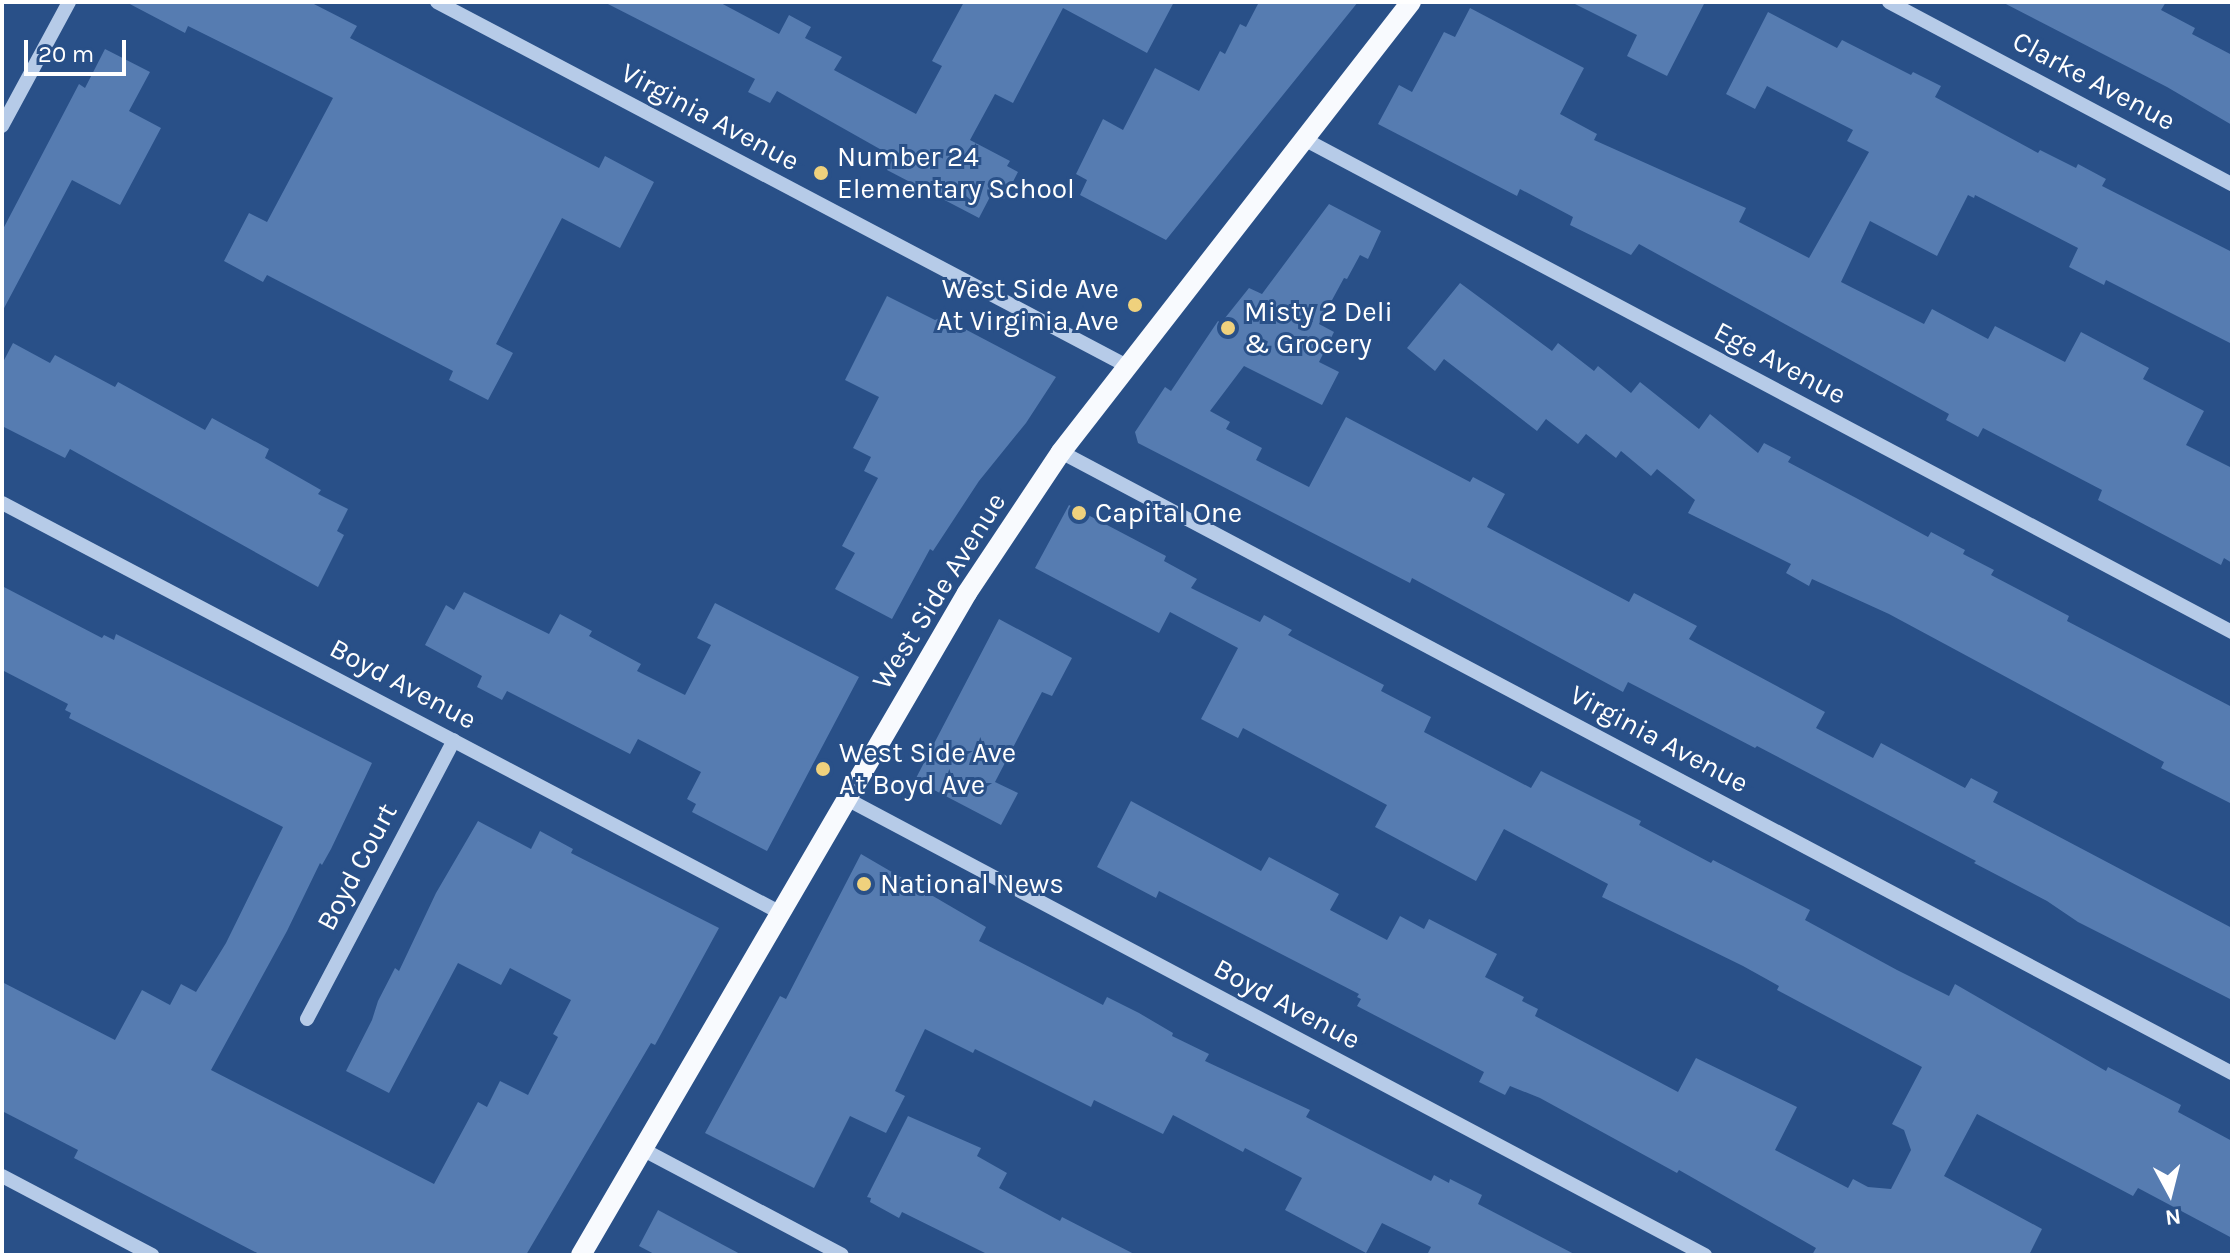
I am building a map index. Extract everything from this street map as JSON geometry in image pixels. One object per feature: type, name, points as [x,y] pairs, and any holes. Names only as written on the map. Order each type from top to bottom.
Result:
[{"type":"main road","name":"West Side Avenue","points":[[581,1255],[967,593],[1061,452],[1411,2]]},
{"type":"street","points":[[2,126],[69,2]]},
{"type":"street","name":"Virginia Avenue","points":[[437,2],[1129,367]]},
{"type":"street","name":"Clarke Avenue","points":[[1889,2],[2232,184]]},
{"type":"street","name":"Ege Avenue","points":[[1304,139],[2232,632]]},
{"type":"street","name":"Virginia Avenue","points":[[1061,452],[2232,1073]]},
{"type":"street","name":"Boyd Avenue","points":[[2,503],[779,912]]},
{"type":"street","name":"Boyd Court","points":[[307,1019],[454,740]]},
{"type":"street","name":"Boyd Avenue","points":[[845,798],[1705,1255]]},
{"type":"street","points":[[642,1149],[842,1255]]},
{"type":"street","points":[[2,1176],[152,1255]]},
{"type":"building","points":[[126,2],[310,2],[357,26],[350,38],[599,168],[605,156],[654,182],[620,248],[562,218],[496,344],[513,353],[488,400],[449,380],[453,371],[267,275],[263,282],[224,261],[249,213],[267,222],[333,98],[188,26],[185,33]]},
{"type":"building","points":[[604,2],[719,2],[779,34],[789,15],[811,27],[805,38],[842,57],[834,70],[916,114],[942,66],[932,61],[964,2],[1174,2],[1147,53],[1063,8],[1013,103],[995,94],[970,140],[1010,161],[1007,166],[1018,172],[1004,199],[992,193],[979,218],[887,170],[894,157],[777,91],[770,103],[748,92],[755,79]]},
{"type":"building","points":[[1259,2],[1358,2],[1166,240],[1080,195],[1087,180],[1076,174],[1103,119],[1123,130],[1155,68],[1199,91],[1220,51],[1225,54],[1240,24],[1246,27]]},
{"type":"building","points":[[1571,2],[1705,2],[1667,76],[1627,56],[1637,35]]},
{"type":"building","points":[[2002,2],[2166,2],[2161,10],[2195,28],[2192,34],[2232,55],[2232,125],[2167,87]]},
{"type":"building","points":[[1470,8],[1584,68],[1560,114],[1597,134],[1594,140],[1746,208],[1739,222],[1809,258],[1869,152],[1847,141],[1853,130],[1767,86],[1755,109],[1726,94],[1768,12],[1837,48],[1842,40],[1911,75],[1913,72],[1941,86],[1935,97],[2038,153],[2040,150],[2076,168],[2078,164],[2106,179],[2102,186],[2232,252],[2232,344],[2106,280],[2104,285],[2069,267],[2078,248],[1975,195],[1974,198],[1968,195],[1937,256],[1870,221],[1841,282],[1924,324],[1932,309],[1988,339],[1995,326],[2065,362],[2081,332],[2149,368],[2143,379],[2204,411],[2186,445],[2232,468],[2232,563],[2224,558],[2221,565],[2098,500],[2102,490],[1983,428],[1978,437],[1946,420],[1949,414],[1639,244],[1631,255],[1570,225],[1573,217],[1520,189],[1517,196],[1378,124],[1399,85],[1412,92],[1444,32],[1455,37]]},
{"type":"building","points":[[105,49],[150,72],[129,111],[161,128],[120,205],[72,180],[2,312],[2,231],[79,84],[85,88]]},
{"type":"building","points":[[1329,204],[1381,231],[1368,259],[1360,255],[1347,279],[1344,278],[1319,324],[1334,332],[1319,362],[1339,372],[1322,405],[1244,366],[1210,411],[1230,422],[1226,429],[1262,448],[1256,460],[1309,487],[1346,417],[1470,482],[1473,477],[1505,494],[1487,527],[1629,602],[1634,593],[1697,626],[1689,639],[1825,712],[1816,728],[1873,758],[1881,743],[1965,788],[1971,778],[1998,792],[1993,802],[2232,928],[2232,1000],[2078,922],[2047,901],[1974,863],[1976,861],[1757,746],[1755,748],[1628,682],[1623,692],[1412,578],[1410,583],[1138,443],[1135,432],[1165,387],[1171,391],[1218,321],[1221,323],[1249,288],[1262,294]]},
{"type":"building","points":[[1460,283],[1552,351],[1558,343],[1594,371],[1598,366],[1631,393],[1640,382],[1699,429],[1710,414],[1758,453],[1764,443],[1791,457],[1788,462],[1928,537],[1931,532],[1965,550],[1963,554],[1994,570],[1991,575],[2069,616],[2067,621],[2232,707],[2232,804],[2161,768],[2164,762],[1889,614],[1812,579],[1809,586],[1786,573],[1791,564],[1688,513],[1695,500],[1657,469],[1651,476],[1621,451],[1616,458],[1586,434],[1578,444],[1546,419],[1537,431],[1444,359],[1435,371],[1407,348]]},
{"type":"building","points":[[887,296],[935,320],[942,317],[1056,377],[1026,423],[979,481],[933,551],[930,549],[892,619],[835,589],[855,553],[842,546],[878,478],[864,471],[871,457],[853,448],[879,397],[845,380]]},
{"type":"building","points":[[13,343],[50,363],[55,355],[115,387],[118,382],[205,430],[212,418],[269,449],[265,458],[321,490],[318,494],[348,509],[337,531],[344,535],[318,587],[70,449],[65,458],[2,426],[2,364]]},
{"type":"building","points":[[1069,505],[1166,556],[1164,561],[1197,579],[1191,588],[1260,622],[1264,615],[1292,630],[1288,635],[1384,685],[1381,691],[1431,717],[1424,732],[1531,788],[1541,771],[1641,821],[1639,825],[1711,863],[1713,860],[1810,910],[1805,920],[1897,970],[1949,996],[1955,984],[2106,1071],[2108,1067],[2181,1105],[2178,1112],[2232,1141],[2232,1238],[2138,1188],[2133,1196],[1977,1114],[1944,1176],[2042,1229],[2029,1255],[1812,1255],[1816,1248],[1679,1170],[1677,1173],[1540,1098],[1510,1086],[1505,1095],[1479,1082],[1484,1072],[1357,1006],[1361,999],[1357,997],[1359,994],[1159,891],[1156,898],[1097,867],[1131,801],[1261,871],[1269,857],[1339,894],[1330,910],[1387,940],[1400,916],[1424,929],[1429,919],[1497,954],[1485,977],[1524,997],[1522,1001],[1538,1009],[1535,1016],[1678,1092],[1696,1058],[1797,1107],[1775,1150],[1848,1188],[1853,1179],[1868,1187],[1891,1189],[1911,1150],[1904,1130],[1892,1124],[1922,1067],[1777,990],[1779,986],[1743,966],[1602,897],[1608,884],[1504,829],[1476,881],[1375,827],[1387,805],[1243,728],[1238,738],[1201,719],[1238,648],[1170,612],[1159,633],[1035,568]]},
{"type":"building","points":[[2,586],[102,638],[104,635],[114,640],[116,634],[372,763],[331,849],[322,865],[320,863],[287,931],[211,1070],[434,1184],[478,1102],[487,1107],[500,1081],[528,1095],[558,1037],[553,1034],[571,1000],[510,968],[501,985],[458,963],[389,1093],[346,1071],[395,968],[399,971],[436,893],[478,821],[531,849],[540,831],[573,849],[571,853],[719,928],[655,1045],[651,1043],[526,1255],[261,1255],[74,1158],[78,1150],[2,1111],[2,982],[115,1040],[142,990],[170,1005],[181,984],[196,992],[226,943],[283,827],[69,718],[71,713],[65,710],[68,704],[2,670]]},
{"type":"building","points":[[464,592],[549,634],[560,614],[592,631],[589,636],[641,664],[637,671],[685,695],[711,645],[697,638],[715,603],[859,677],[767,851],[692,812],[696,804],[687,799],[701,772],[638,739],[630,754],[507,691],[502,700],[477,687],[482,676],[425,645],[446,605],[454,610]]},
{"type":"building","points":[[999,619],[1072,658],[1052,696],[1042,692],[995,782],[1018,793],[1001,825],[915,780]]},
{"type":"building","points":[[861,854],[986,927],[979,941],[1103,1005],[1107,997],[1139,1013],[1173,1033],[1172,1036],[1209,1054],[1205,1061],[1310,1110],[1306,1117],[1431,1181],[1434,1175],[1449,1183],[1450,1179],[1482,1195],[1478,1204],[1576,1255],[1427,1255],[1431,1247],[1382,1223],[1366,1253],[1285,1210],[1302,1178],[1245,1148],[1243,1152],[1173,1115],[1163,1134],[1094,1100],[1091,1107],[975,1049],[973,1053],[925,1029],[895,1091],[905,1096],[886,1133],[850,1116],[814,1188],[705,1133],[780,996],[786,999]]},
{"type":"building","points":[[908,1116],[981,1148],[977,1156],[1007,1173],[999,1188],[1060,1221],[1062,1217],[1136,1255],[989,1255],[902,1212],[899,1218],[870,1202],[871,1198],[867,1197]]},
{"type":"building","points":[[658,1210],[742,1255],[656,1255],[639,1246]]},
{"type":"place","name":"Number 24 Elementary School","points":[[821,173]]},
{"type":"place","name":"West Side Ave At Virginia Ave","points":[[1135,305]]},
{"type":"place","name":"Misty 2 Deli & Grocery","points":[[1228,328]]},
{"type":"place","name":"Capital One","points":[[1079,513]]},
{"type":"place","name":"West Side Ave At Boyd Ave","points":[[823,769]]},
{"type":"place","name":"National News","points":[[864,884]]}]
